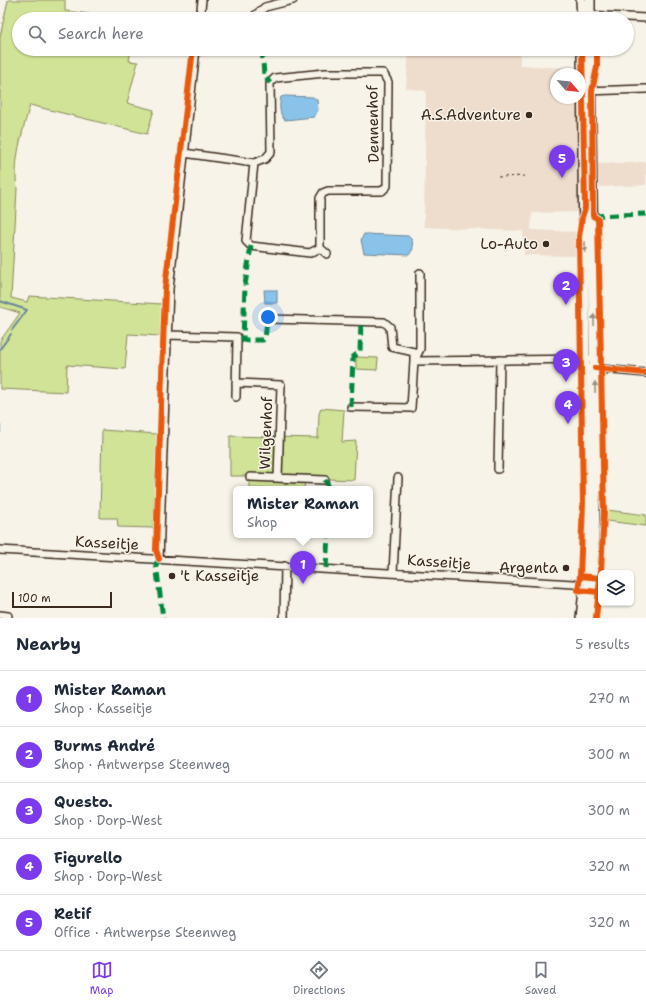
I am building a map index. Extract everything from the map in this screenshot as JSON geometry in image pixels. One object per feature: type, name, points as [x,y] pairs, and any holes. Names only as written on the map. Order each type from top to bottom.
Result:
[{"type":"main road","points":[[581,0],[585,12]]},
{"type":"main road","points":[[587,12],[590,0]]},
{"type":"main road","points":[[583,56],[587,91]]},
{"type":"main road","points":[[588,618],[590,363],[587,91],[590,56]]},
{"type":"main road","points":[[581,618],[588,585]]},
{"type":"street","points":[[201,12],[202,0]]},
{"type":"street","points":[[259,12],[265,7],[293,0]]},
{"type":"street","points":[[634,18],[646,18]]},
{"type":"street","points":[[159,559],[166,335],[170,277],[195,56]]},
{"type":"street","name":"Dennenhof","points":[[254,163],[266,159],[271,152],[270,83],[275,78],[325,73],[383,73],[388,82],[387,186],[382,191],[328,191],[323,193],[320,198],[320,248]]},
{"type":"street","points":[[587,91],[646,89]]},
{"type":"street","points":[[184,153],[254,163],[246,241],[251,246],[310,253],[320,248],[327,254]]},
{"type":"street","points":[[414,362],[420,349],[420,273]]},
{"type":"street","points":[[269,319],[384,322],[390,327],[392,347],[414,352],[411,408],[351,407]]},
{"type":"street","points":[[166,335],[238,337],[236,397]]},
{"type":"street","points":[[498,469],[500,360]]},
{"type":"street","points":[[414,362],[500,360],[590,363],[646,373]]},
{"type":"street","name":"Wilgenhof","points":[[236,383],[281,385],[278,478]]},
{"type":"street","name":"Wilgenhof","points":[[250,478],[325,480]]},
{"type":"street","points":[[393,573],[398,478]]},
{"type":"street","name":"Kasseitje","points":[[0,550],[588,585]]},
{"type":"street","points":[[284,566],[284,618]]},
{"type":"street","points":[[0,615],[8,616]]},
{"type":"path","points":[[498,177],[528,176]]},
{"type":"shaded area","points":[[408,56],[520,56],[520,65],[563,68],[550,68],[550,104],[579,104],[579,212],[532,213],[531,230],[580,232],[577,256],[524,255],[523,231],[424,227],[426,91],[406,88]]},
{"type":"shaded area","points":[[646,162],[646,185],[599,187],[598,164]]},
{"type":"green space","points":[[8,0],[65,0],[65,11],[73,12],[12,12],[12,56],[130,56],[129,61],[138,62],[127,103],[154,110],[147,134],[30,105],[21,136],[17,157],[17,189],[11,298],[27,302],[29,296],[162,304],[160,336],[128,334],[125,369],[67,365],[66,392],[0,389],[0,341],[20,313],[0,307],[0,37]]},
{"type":"green space","points":[[356,357],[378,358],[377,370],[356,369]]},
{"type":"green space","points":[[321,408],[344,410],[342,442],[356,441],[354,480],[305,478],[304,486],[249,486],[249,476],[230,476],[230,436],[318,438],[319,414]]},
{"type":"green space","points":[[102,430],[157,434],[153,528],[118,527],[117,518],[100,518]]},
{"type":"green space","points":[[607,510],[646,515],[646,526],[607,521]]},
{"type":"water","points":[[281,97],[313,97],[317,100],[318,110],[314,117],[285,120],[281,113],[280,106]]},
{"type":"water","points":[[364,234],[408,236],[412,240],[413,249],[409,255],[364,253],[361,240]]},
{"type":"water","points":[[264,290],[277,290],[277,303],[265,303]]},
{"type":"waterway","points":[[0,301],[27,310],[12,330]]},
{"type":"waterway","points":[[0,349],[11,334]]},
{"type":"waterway","points":[[0,425],[0,432]]},
{"type":"marked path","points":[[263,56],[264,75],[270,83]]},
{"type":"marked path","points":[[593,216],[646,214]]},
{"type":"marked path","points":[[251,246],[245,285],[243,340],[263,340],[269,319]]},
{"type":"marked path","points":[[351,407],[353,357],[360,352],[361,321]]},
{"type":"marked path","points":[[325,480],[328,486]]},
{"type":"marked path","points":[[326,568],[328,538]]},
{"type":"marked path","points":[[159,559],[156,564],[163,618]]},
{"type":"cycle path","points":[[159,559],[156,550],[165,288],[192,56]]},
{"type":"cycle path","points":[[580,576],[583,503],[579,237],[585,208],[582,56]]},
{"type":"cycle path","points":[[596,618],[601,570],[604,512],[598,219],[593,216],[592,91],[597,67],[597,56]]},
{"type":"cycle path","points":[[595,368],[646,373]]},
{"type":"cycle path","points":[[598,578],[580,576],[578,590],[598,592]]},
{"type":"place","name":"A.S.Adventure","points":[[529,115]]},
{"type":"place","name":"Retif","points":[[562,178]]},
{"type":"place","name":"Lo-Auto","points":[[546,244]]},
{"type":"place","name":"Burms André","points":[[566,305]]},
{"type":"place","name":"Questo.","points":[[566,382]]},
{"type":"place","name":"Figurello","points":[[568,424]]},
{"type":"place","name":"Argenta","points":[[566,568]]},
{"type":"place","name":"'t Kasseitje","points":[[172,576]]},
{"type":"place","name":"Mister Raman","points":[[303,584]]}]
